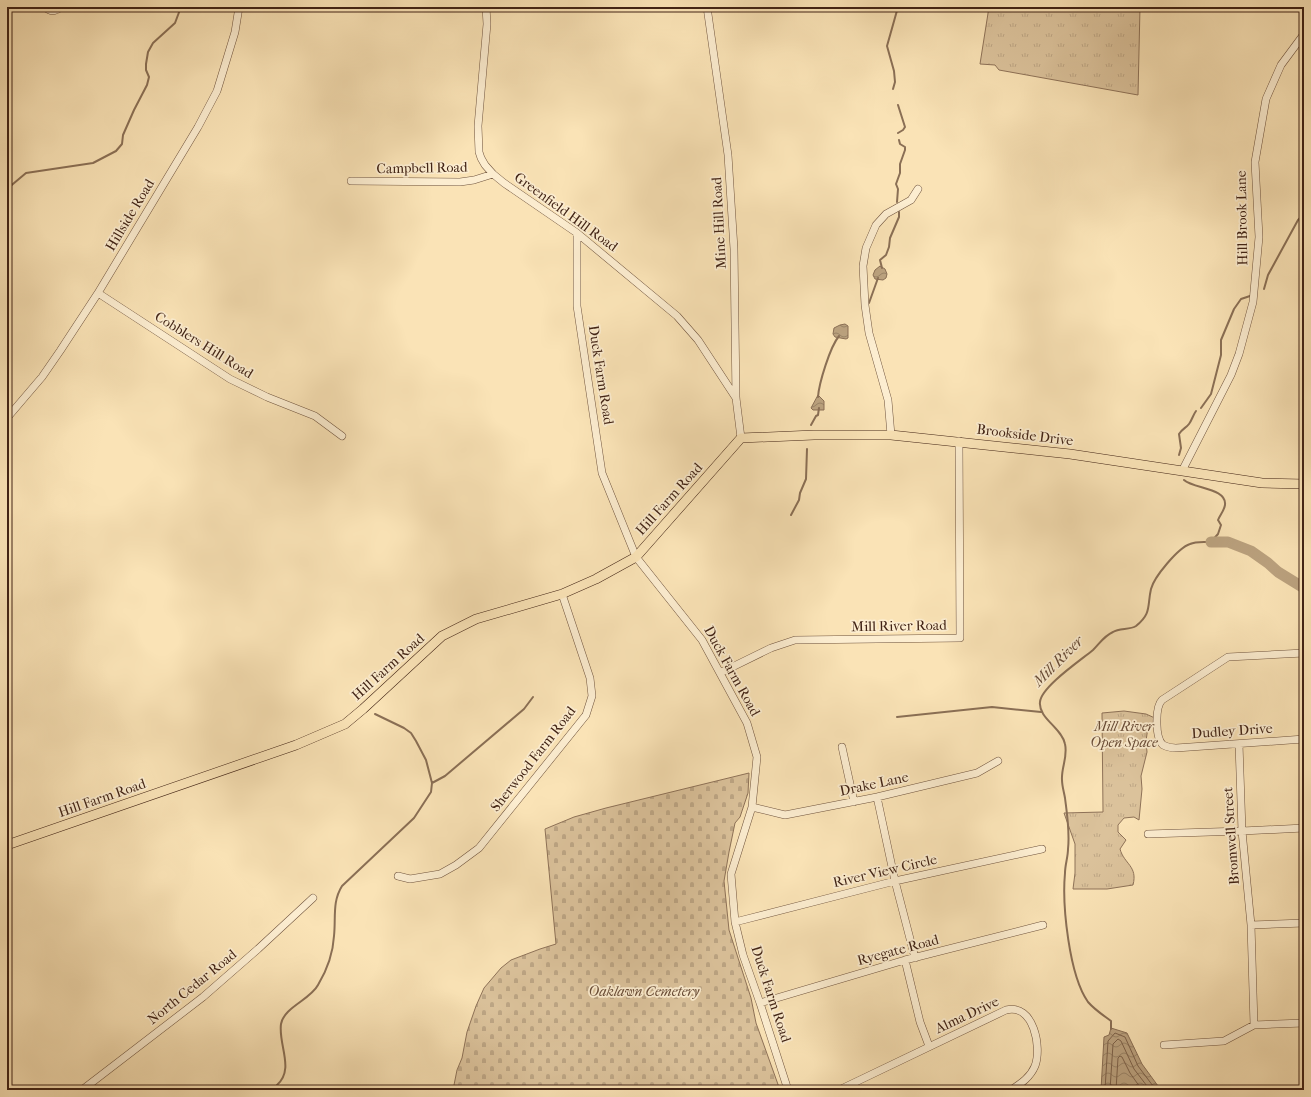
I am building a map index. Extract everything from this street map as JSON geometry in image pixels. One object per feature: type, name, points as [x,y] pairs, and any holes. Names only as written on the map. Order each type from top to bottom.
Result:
[{"type":"main road","name":"Brookside Drive","points":[[742,438],[814,434],[891,435],[959,441],[1070,454],[1262,483],[1304,484]]},
{"type":"main road","name":"Hill Farm Road","points":[[7,845],[289,748],[344,724],[363,709],[442,636],[476,619],[562,594],[596,579],[636,557],[742,438]]},
{"type":"street","points":[[45,7],[50,11],[55,11],[61,7]]},
{"type":"street","name":"Hillside Road","points":[[7,418],[42,377],[98,293],[198,127],[217,90],[235,32],[240,7]]},
{"type":"street","name":"Greenfield Hill Road","points":[[486,7],[487,24],[478,126],[479,152],[481,158],[493,174],[577,233],[677,316],[698,340],[736,398]]},
{"type":"street","name":"Mine Hill Road","points":[[707,7],[728,155],[734,248],[736,398],[742,438]]},
{"type":"street","name":"Hill Brook Lane","points":[[1182,471],[1231,375],[1239,354],[1253,302],[1258,237],[1255,162],[1266,100],[1281,65],[1304,34]]},
{"type":"street","name":"Campbell Road","points":[[351,181],[460,182],[474,180],[493,174]]},
{"type":"street","points":[[891,435],[888,400],[869,333],[865,304],[863,266],[866,248],[876,224],[886,214],[911,200],[918,189]]},
{"type":"street","name":"Duck Farm Road","points":[[577,233],[577,306],[602,473],[636,557],[702,640],[747,723],[757,757],[752,807],[731,874],[735,922],[742,955],[760,1003],[788,1090]]},
{"type":"street","name":"Cobblers Hill Road","points":[[98,293],[230,379],[267,397],[315,416],[342,436]]},
{"type":"street","name":"Mill River Road","points":[[720,673],[771,648],[795,640],[960,638],[959,441]]},
{"type":"street","name":"Sherwood Farm Road","points":[[398,876],[410,879],[440,874],[456,865],[479,848],[586,715],[592,696],[590,678],[562,594]]},
{"type":"street","name":"Dudley Drive","points":[[1304,653],[1228,658],[1162,700],[1158,709],[1159,738],[1163,744],[1168,747],[1176,748],[1304,739]]},
{"type":"street","name":"Bromwell Street","points":[[1239,744],[1242,831],[1251,925],[1254,1025]]},
{"type":"street","points":[[842,746],[854,802]]},
{"type":"street","name":"Drake Lane","points":[[752,807],[785,815],[877,797],[977,773],[998,761]]},
{"type":"street","points":[[877,797],[895,881],[915,958]]},
{"type":"street","points":[[1148,834],[1304,828]]},
{"type":"street","name":"River View Circle","points":[[735,922],[895,881],[1042,849]]},
{"type":"street","name":"North Cedar Road","points":[[82,1090],[203,997],[313,898]]},
{"type":"street","points":[[1251,925],[1304,923]]},
{"type":"street","name":"Ryegate Road","points":[[760,1003],[905,960],[1043,924]]},
{"type":"street","points":[[905,960],[920,1022],[929,1046]]},
{"type":"street","name":"Alma Drive","points":[[839,1090],[929,1046],[1006,1010],[1012,1009],[1022,1011],[1028,1017],[1038,1043],[1038,1056],[1035,1066],[1029,1075],[1022,1083],[1010,1090]]},
{"type":"street","points":[[1164,1045],[1224,1041],[1254,1025],[1304,1023]]},
{"type":"green space","points":[[989,7],[1140,7],[1138,95],[999,70],[995,65],[980,64]]},
{"type":"green space","name":"Mill River Open Space","points":[[1124,711],[1146,714],[1157,719],[1148,727],[1146,741],[1147,752],[1141,776],[1142,789],[1139,820],[1134,817],[1124,818],[1118,825],[1118,832],[1126,840],[1120,849],[1134,873],[1133,885],[1107,889],[1073,889],[1075,873],[1075,844],[1064,813],[1103,812],[1102,713]]},
{"type":"green space","name":"Oaklawn Cemetery","points":[[749,773],[748,793],[740,817],[735,823],[724,881],[729,930],[751,998],[756,1023],[780,1090],[453,1090],[457,1070],[462,1058],[467,1032],[484,988],[501,968],[511,960],[556,944],[545,829],[574,817],[606,808]]},
{"type":"water","points":[[880,266],[885,269],[887,274],[886,278],[883,280],[875,279],[873,275],[875,270]]},
{"type":"water","points":[[845,324],[848,326],[848,338],[835,337],[833,334],[834,328]]},
{"type":"water","points":[[818,395],[824,401],[824,410],[813,410],[811,408]]},
{"type":"water","points":[[1111,1028],[1127,1033],[1142,1064],[1161,1090],[1101,1090],[1104,1037],[1109,1035]]},
{"type":"waterway","points":[[7,189],[26,173],[93,163],[116,151],[122,144],[123,135],[147,85],[149,77],[146,70],[148,52],[153,43],[175,23],[181,7]]},
{"type":"waterway","points":[[893,89],[895,82],[894,71],[887,46],[898,7]]},
{"type":"waterway","points":[[898,105],[905,127],[898,133]]},
{"type":"waterway","points":[[897,202],[898,189],[896,184],[900,173],[900,164],[905,150],[905,147],[900,144],[899,140]]},
{"type":"waterway","points":[[882,268],[880,260],[886,255],[890,238],[899,217],[899,212]]},
{"type":"waterway","points":[[1264,289],[1268,275],[1298,220],[1304,214]]},
{"type":"waterway","points":[[869,303],[878,278]]},
{"type":"waterway","points":[[1201,408],[1211,394],[1221,355],[1221,340],[1234,309],[1241,299],[1250,296]]},
{"type":"waterway","points":[[818,397],[820,383],[826,365],[832,348],[839,336]]},
{"type":"waterway","points":[[811,425],[818,415],[819,408]]},
{"type":"waterway","points":[[1179,455],[1181,448],[1179,434],[1189,424],[1196,411]]},
{"type":"waterway","points":[[791,515],[799,500],[800,493],[806,479],[807,449]]},
{"type":"waterway","name":"Mill River","points":[[1111,1029],[1111,1021],[1088,1002],[1081,990],[1072,958],[1068,939],[1064,887],[1069,836],[1062,780],[1066,749],[1060,733],[1046,718],[1040,708],[1040,702],[1047,689],[1071,667],[1093,650],[1102,640],[1115,631],[1136,626],[1145,617],[1153,584],[1167,564],[1179,551],[1192,543],[1211,542],[1218,534],[1221,525],[1218,520],[1225,505],[1224,499],[1216,492],[1184,480]]},
{"type":"waterway","name":"Mill River","points":[[1211,542],[1228,542],[1251,551],[1278,572],[1304,588]]},
{"type":"waterway","points":[[432,783],[445,776],[524,709],[533,697]]},
{"type":"waterway","points":[[897,717],[992,707],[1041,712]]},
{"type":"waterway","points":[[277,1090],[277,1085],[285,1072],[285,1056],[281,1024],[287,1013],[314,990],[327,968],[333,943],[337,898],[342,886],[414,818],[431,792],[432,783],[426,760],[411,733],[375,714]]}]
